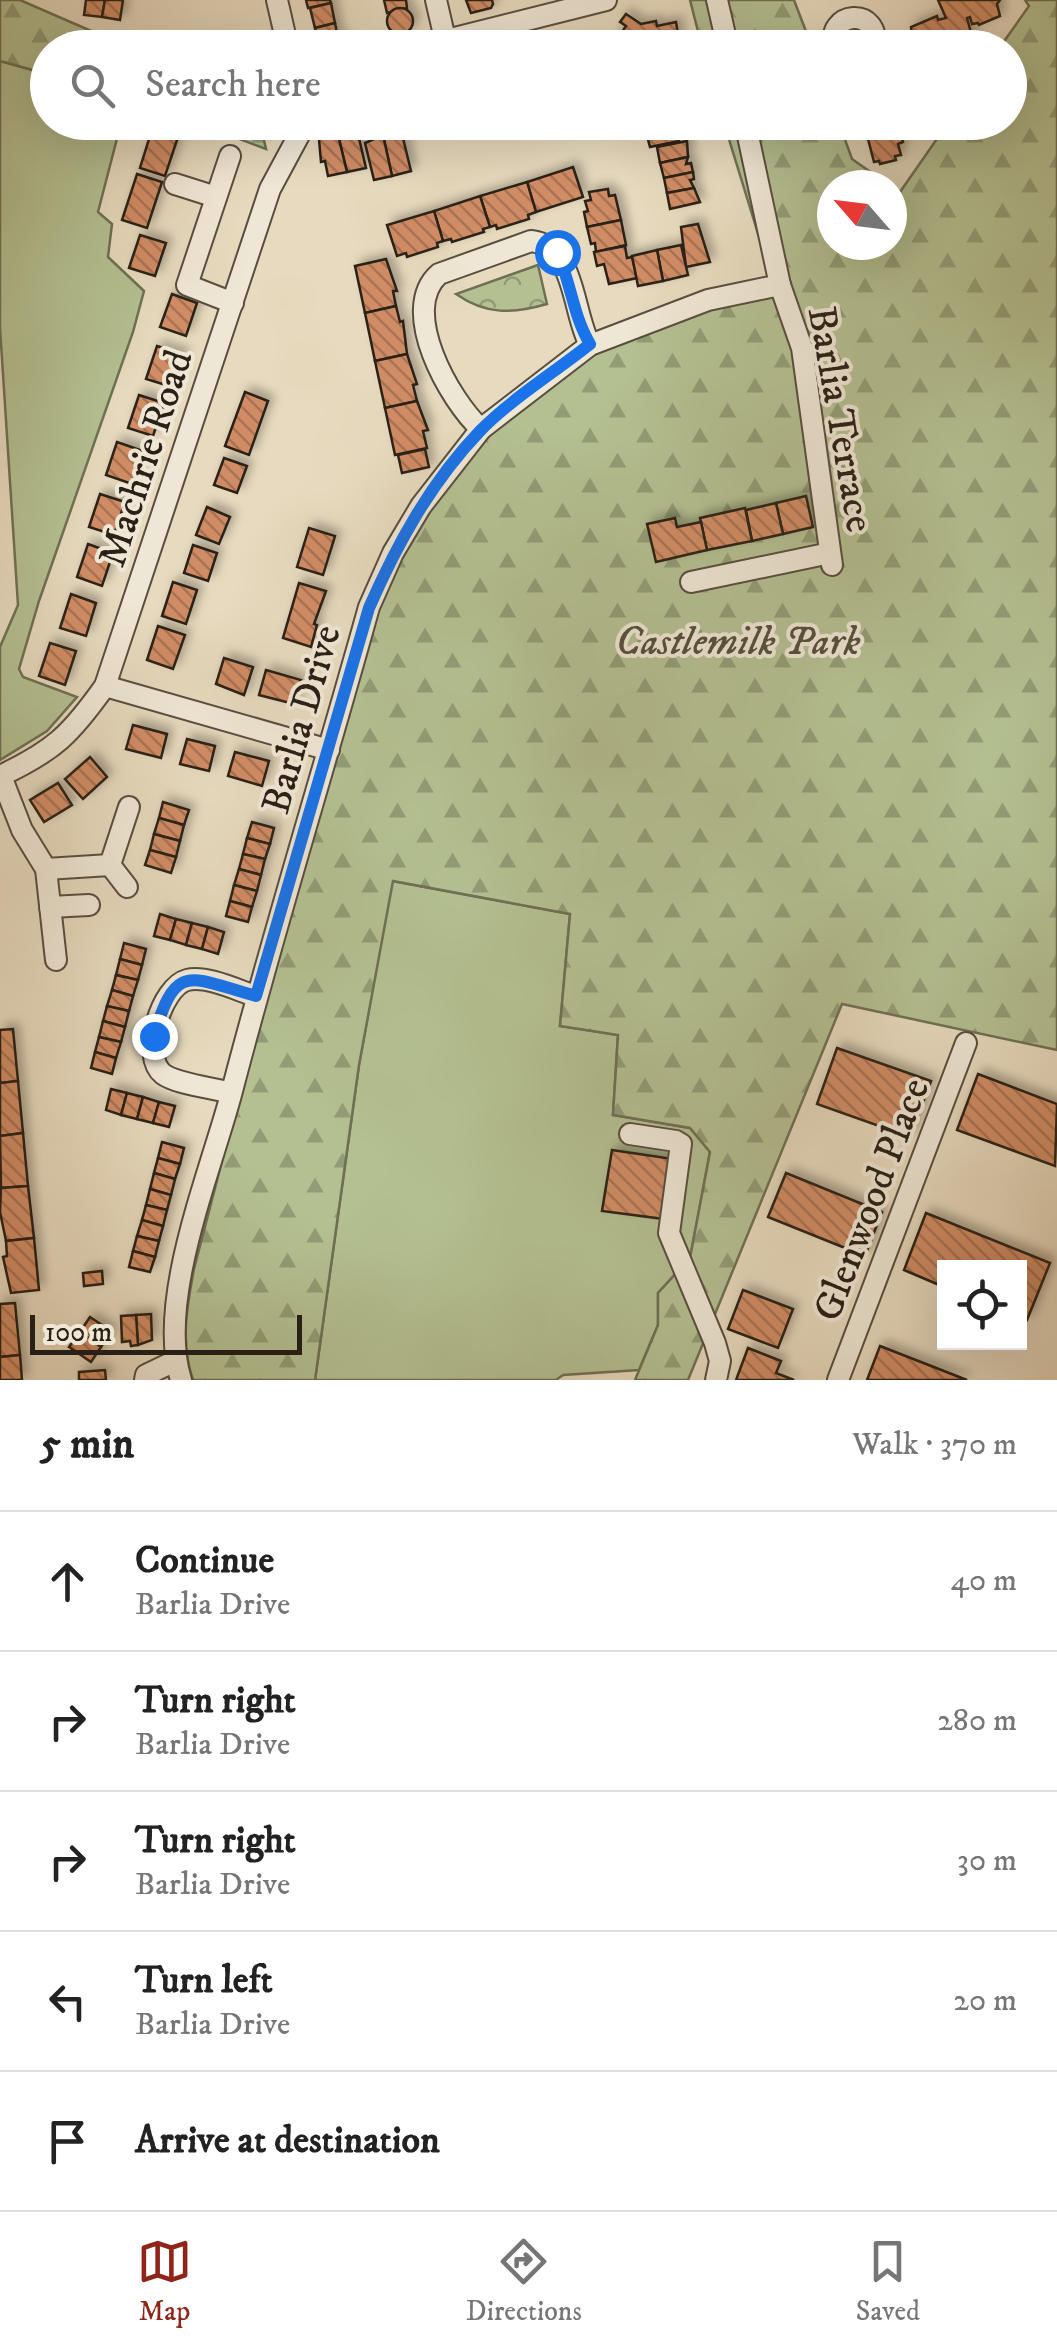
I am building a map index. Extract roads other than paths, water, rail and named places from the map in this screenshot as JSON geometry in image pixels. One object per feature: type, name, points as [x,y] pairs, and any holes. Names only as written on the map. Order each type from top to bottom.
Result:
[{"type":"street","points":[[277,0],[284,30]]},
{"type":"street","points":[[436,0],[443,30]]},
{"type":"street","points":[[482,30],[606,0]]},
{"type":"street","points":[[716,0],[724,30]]},
{"type":"street","points":[[835,30],[845,19],[858,17],[869,22],[874,30]]},
{"type":"street","name":"Machrie Road","points":[[0,776],[42,756],[74,730],[106,686],[270,189],[296,140]]},
{"type":"street","points":[[749,140],[780,285]]},
{"type":"street","points":[[230,156],[187,285],[232,303]]},
{"type":"street","points":[[175,184],[216,197]]},
{"type":"street","points":[[481,429],[454,400],[438,370],[426,318],[425,292],[438,274],[531,241],[546,243],[557,252],[567,274],[580,328],[590,344]]},
{"type":"street","name":"Barlia Drive","points":[[178,1371],[176,1292],[256,996],[369,608],[393,553],[422,506],[481,429],[590,344],[708,300],[780,285]]},
{"type":"street","name":"Barlia Terrace","points":[[691,582],[831,559],[802,348],[780,285]]},
{"type":"street","points":[[106,686],[329,750]]},
{"type":"street","points":[[0,776],[22,830],[46,869],[56,960]]},
{"type":"street","points":[[110,864],[129,807]]},
{"type":"street","points":[[46,869],[110,864]]},
{"type":"street","points":[[110,864],[127,887]]},
{"type":"street","points":[[50,908],[88,905]]},
{"type":"street","points":[[231,1093],[166,1076],[156,1066],[154,1036],[164,1001],[172,988],[184,980],[196,979],[256,996]]},
{"type":"street","name":"Glenwood Place","points":[[838,1380],[966,1043]]},
{"type":"street","points":[[630,1134],[681,1144],[669,1233],[715,1343],[720,1361],[716,1380]]},
{"type":"street","points":[[145,1380],[146,1375],[178,1371]]},
{"type":"park label","name":"Castlemilk Park","points":[[738,640]]}]
